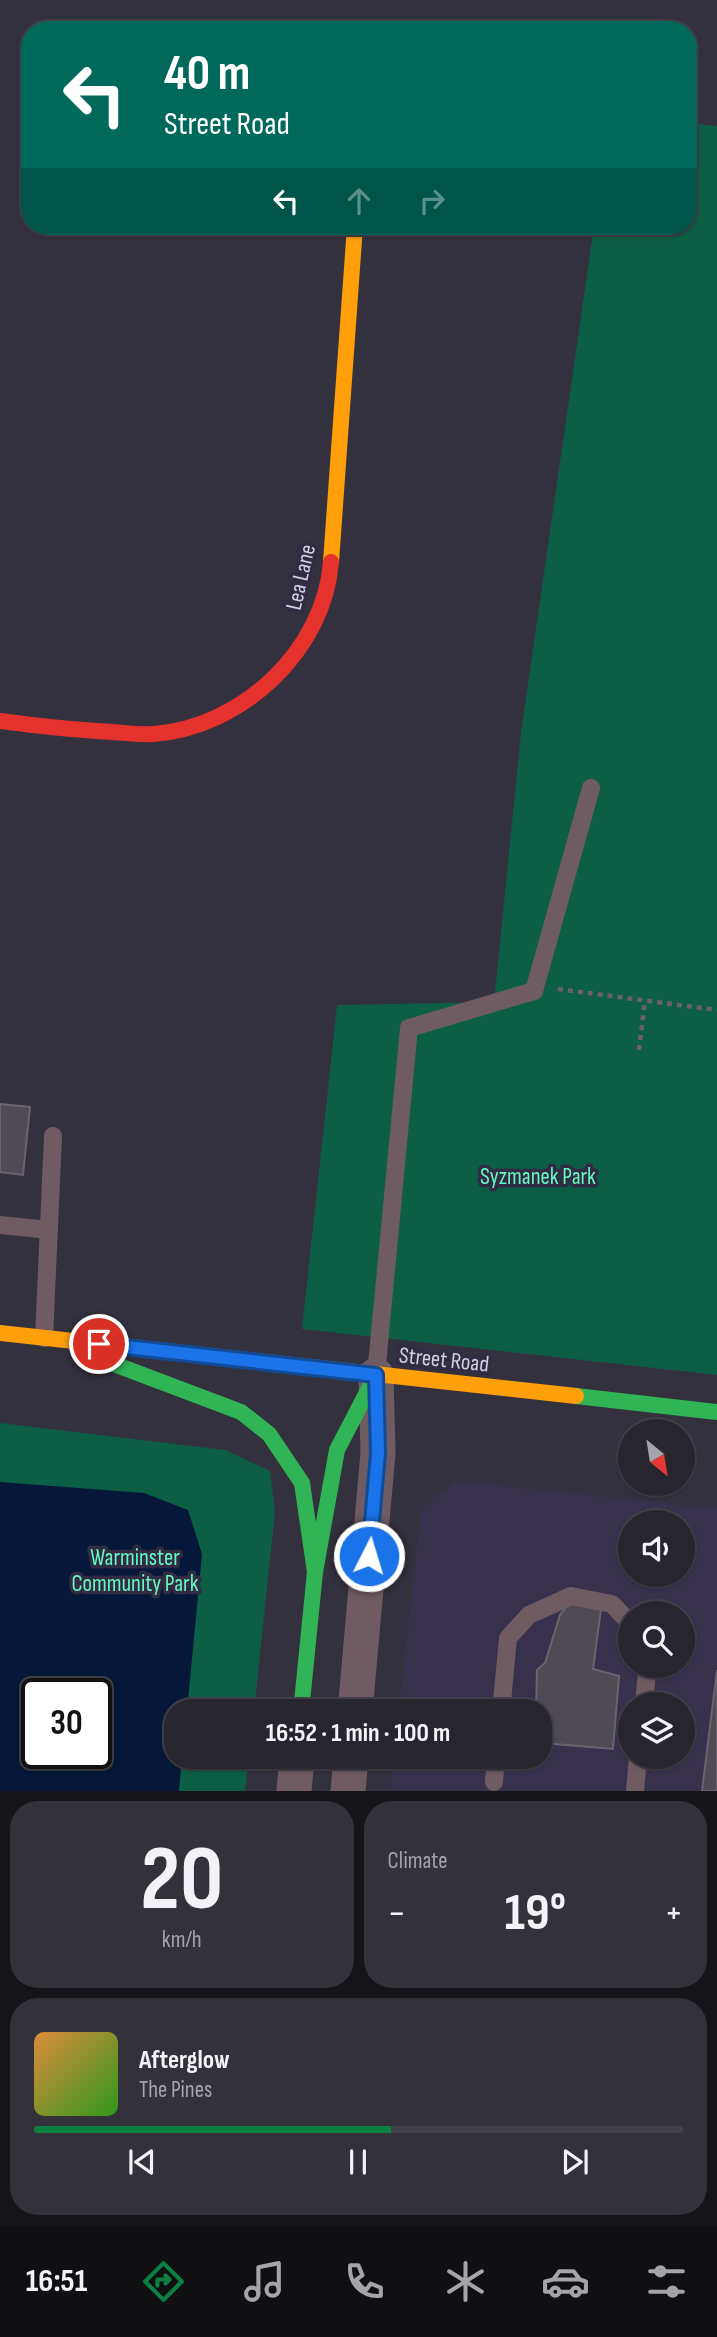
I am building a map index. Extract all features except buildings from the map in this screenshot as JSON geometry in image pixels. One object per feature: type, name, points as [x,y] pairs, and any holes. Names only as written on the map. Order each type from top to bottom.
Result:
[{"type":"main road","name":"Lea Lane","points":[[0,721],[69,729],[156,734],[186,729],[213,720],[239,705],[263,688],[288,664],[308,636],[322,604],[331,567],[354,235]]},
{"type":"main road","name":"Street Road","points":[[0,1333],[717,1412]]},
{"type":"main road","points":[[44,1338],[241,1412],[269,1434],[302,1483],[315,1572]]},
{"type":"main road","points":[[303,1699],[315,1572],[337,1450],[376,1375]]},
{"type":"street","points":[[356,1699],[378,1453],[376,1375]]},
{"type":"street","points":[[294,1791],[296,1769]]},
{"type":"street","points":[[348,1791],[350,1769]]},
{"type":"lane","points":[[376,1375],[409,1028],[534,991],[591,788]]},
{"type":"lane","points":[[44,1338],[53,1136]]},
{"type":"lane","points":[[0,1225],[49,1230]]},
{"type":"lane","points":[[501,1699],[508,1638],[529,1615],[572,1596],[612,1604],[618,1610]]},
{"type":"lane","points":[[494,1782],[495,1769]]},
{"type":"lane","points":[[635,1791],[637,1769]]},
{"type":"path","points":[[535,987],[717,1010]]},
{"type":"path","points":[[639,1050],[645,1000]]},
{"type":"shaded area","points":[[456,1481],[717,1509],[717,1791],[390,1791],[393,1769],[552,1769],[552,1699],[400,1699],[421,1509]]},
{"type":"green space","name":"Syzmanek Park","points":[[697,124],[717,126],[717,1375],[302,1329],[337,1005],[494,1002],[521,733],[593,235],[697,235]]},
{"type":"green space","name":"Warminster Community Park","points":[[0,1423],[225,1450],[270,1471],[275,1512],[255,1699],[164,1699],[164,1769],[248,1769],[245,1791],[0,1791]]},
{"type":"water","points":[[0,1482],[144,1493],[188,1510],[202,1554],[188,1699],[164,1699],[164,1769],[181,1769],[179,1791],[0,1791]]},
{"type":"traffic: fast","points":[[98,1358],[241,1412],[269,1434],[302,1483],[315,1572]]},
{"type":"traffic: fast","points":[[302,1699],[315,1572],[337,1450],[376,1375]]},
{"type":"traffic: fast","points":[[576,1396],[717,1412]]},
{"type":"traffic: slow","points":[[331,562],[354,235]]},
{"type":"traffic: slow","points":[[0,1333],[576,1396]]},
{"type":"traffic: jam","points":[[0,721],[154,734],[187,728],[218,717],[247,700],[273,679],[295,654],[313,625],[325,595],[331,562]]},
{"type":"route","points":[[99,1344],[376,1375],[378,1453],[369,1556]]}]
